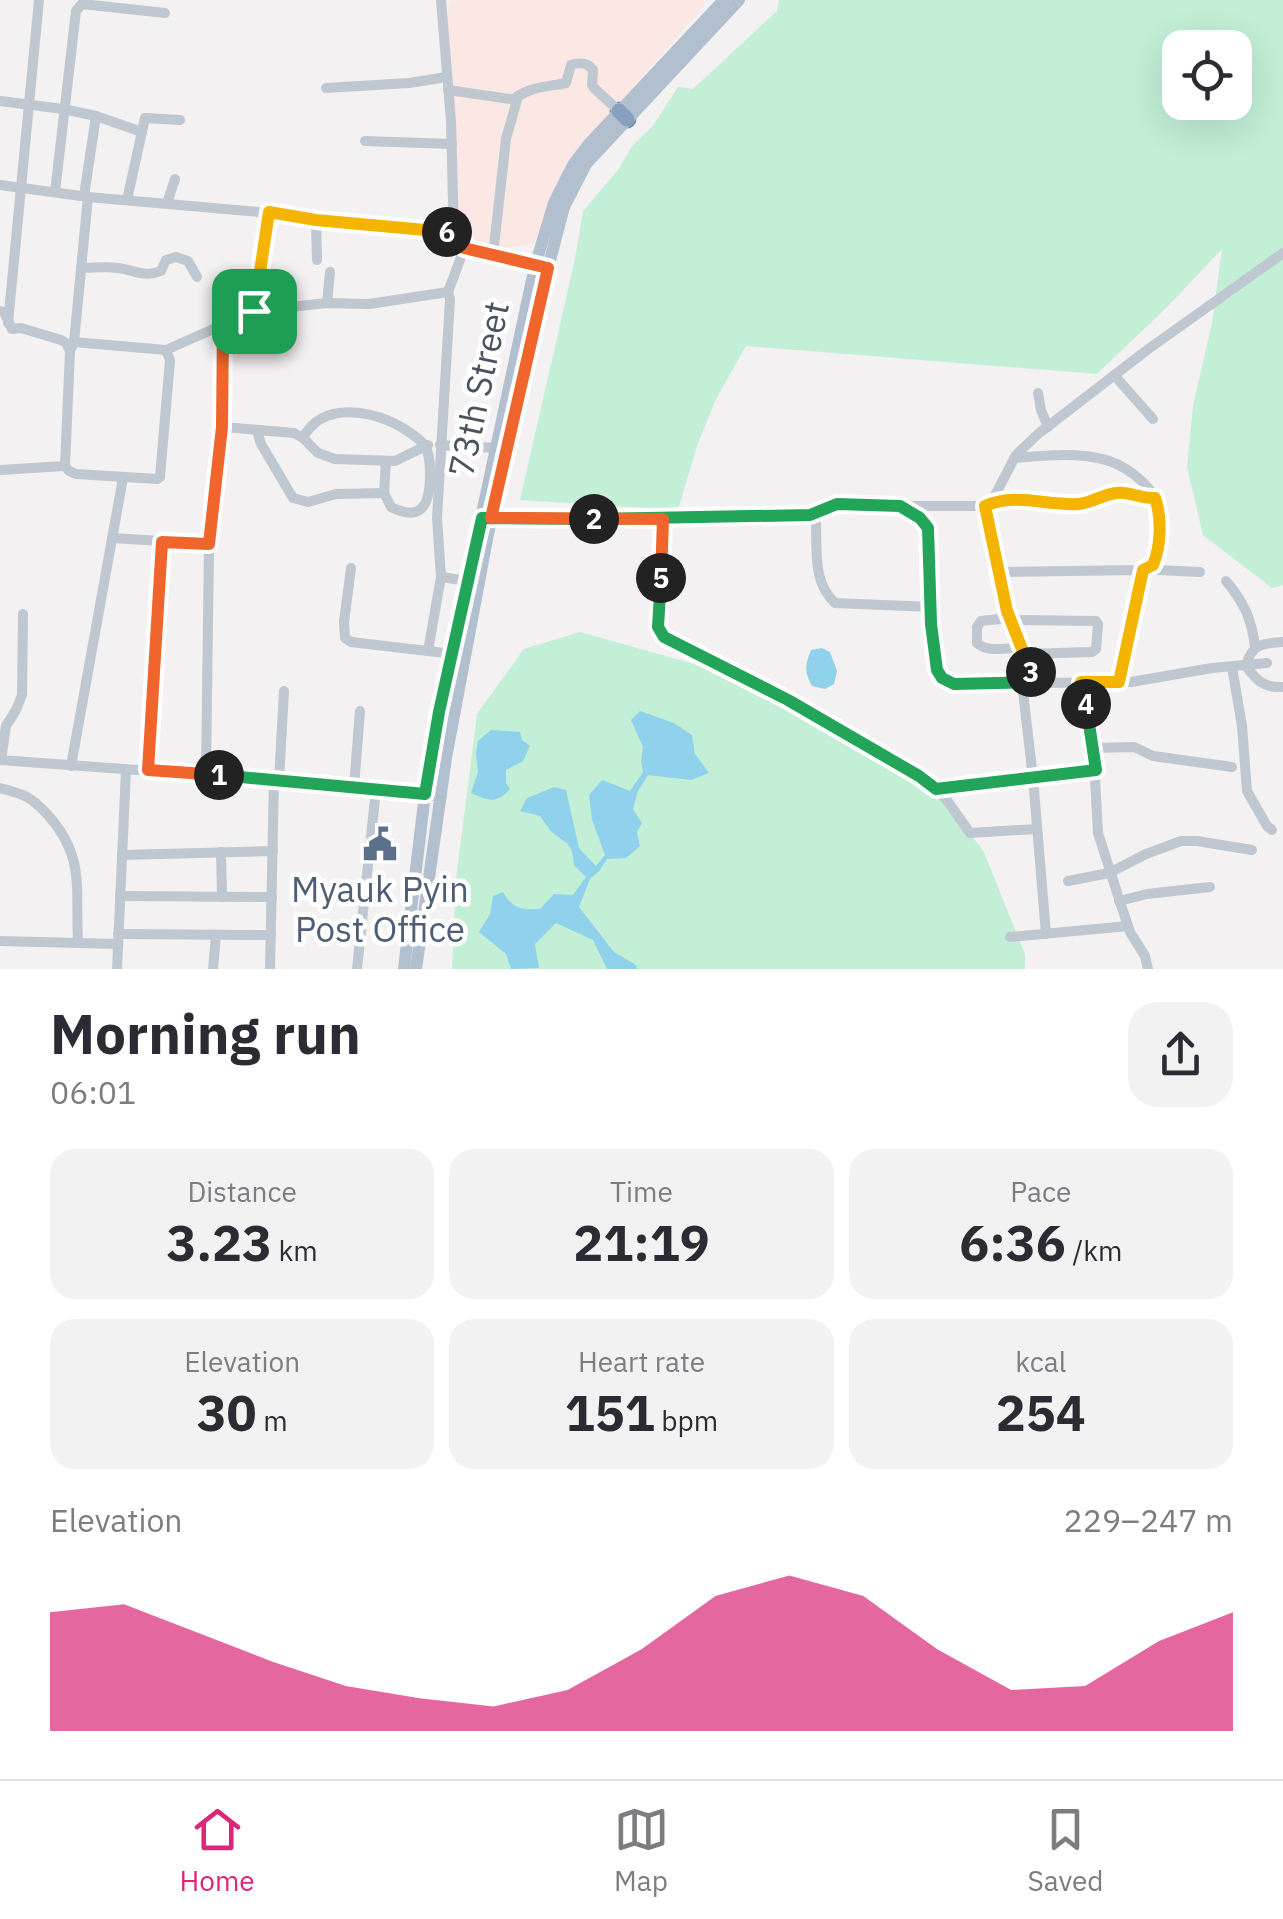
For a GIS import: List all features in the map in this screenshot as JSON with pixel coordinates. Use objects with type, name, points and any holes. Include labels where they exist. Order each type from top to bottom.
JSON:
[{"type":"main road","name":"73th Street","points":[[623,116],[724,0]]},
{"type":"main road","name":"73th Street","points":[[404,969],[434,738],[554,203],[588,145],[623,116],[738,0]]},
{"type":"main road","name":"73th Street","points":[[416,969],[496,448],[541,267]]},
{"type":"street","points":[[8,323],[39,0]]},
{"type":"street","points":[[441,0],[452,144],[452,233]]},
{"type":"street","points":[[55,192],[78,7],[82,4],[165,13]]},
{"type":"street","points":[[448,90],[516,98],[538,86],[566,83],[571,65],[580,64],[593,70],[592,85],[623,116]]},
{"type":"street","points":[[326,88],[448,77]]},
{"type":"street","points":[[492,255],[506,139],[518,103],[516,98]]},
{"type":"street","points":[[0,101],[96,116],[142,132]]},
{"type":"street","points":[[96,116],[72,347],[65,466],[68,471],[123,478],[160,477],[170,360],[166,350]]},
{"type":"street","points":[[127,200],[145,118],[180,120]]},
{"type":"street","points":[[365,142],[452,144]]},
{"type":"street","points":[[167,203],[175,179]]},
{"type":"street","points":[[0,185],[452,233],[464,240],[448,292],[437,518],[441,577],[428,651]]},
{"type":"street","points":[[254,311],[269,212]]},
{"type":"street","points":[[316,220],[316,260]]},
{"type":"street","points":[[464,248],[541,267]]},
{"type":"street","points":[[1046,934],[1028,682],[998,572],[988,505],[1014,458],[1048,426],[1283,253]]},
{"type":"street","points":[[81,268],[115,267],[137,274],[155,274],[166,260],[176,257],[188,261],[197,277]]},
{"type":"street","points":[[327,302],[330,272]]},
{"type":"street","points":[[0,311],[12,329],[21,328],[72,347],[166,350],[254,311],[327,302],[370,304],[448,292]]},
{"type":"street","points":[[206,774],[209,544],[222,427],[223,324]]},
{"type":"street","points":[[1114,376],[1153,418]]},
{"type":"street","points":[[1038,394],[1048,426]]},
{"type":"street","points":[[303,438],[307,429],[334,414],[362,412],[386,418],[426,446],[430,488],[423,508],[412,512],[390,507],[384,493],[386,461]]},
{"type":"street","points":[[222,427],[281,431],[303,438],[325,457],[395,461],[440,442],[496,448]]},
{"type":"street","points":[[257,432],[293,498],[308,502],[336,494],[384,493]]},
{"type":"street","points":[[1014,458],[1079,455],[1108,460],[1125,468],[1155,498],[1159,512],[1158,549],[1154,563],[1147,568],[1119,682]]},
{"type":"street","points":[[0,470],[65,466]]},
{"type":"street","points":[[71,766],[123,478]]},
{"type":"street","points":[[486,518],[810,515],[837,504],[988,505],[1027,498],[1080,504],[1120,493],[1155,498]]},
{"type":"street","points":[[900,506],[928,528],[935,658],[942,678],[954,684],[1119,682],[1266,663]]},
{"type":"street","points":[[663,519],[658,627],[661,634],[818,716],[919,776],[936,789],[973,834],[1036,829]]},
{"type":"street","points":[[816,524],[819,578],[835,603],[932,607]]},
{"type":"street","points":[[112,538],[209,544]]},
{"type":"street","points":[[148,770],[162,542]]},
{"type":"street","points":[[351,568],[345,638],[453,654]]},
{"type":"street","points":[[998,572],[1147,568],[1200,572]]},
{"type":"street","points":[[441,577],[468,581]]},
{"type":"street","points":[[1226,581],[1252,623],[1255,647],[1246,666]]},
{"type":"street","points":[[23,614],[22,695],[16,710],[5,717],[0,760],[276,780],[442,798]]},
{"type":"street","points":[[1010,619],[1096,621],[1096,648],[1092,652],[1022,651],[979,646],[977,627],[982,621],[1010,619]]},
{"type":"street","points":[[1255,647],[1283,642]]},
{"type":"street","points":[[1246,666],[1266,687],[1283,687]]},
{"type":"street","points":[[1232,667],[1247,791],[1272,830]]},
{"type":"street","points":[[1081,682],[1094,748],[1098,833],[1128,926],[1148,969]]},
{"type":"street","points":[[270,969],[276,780],[284,691]]},
{"type":"street","points":[[354,787],[360,711]]},
{"type":"street","points":[[1094,748],[1134,747],[1153,756],[1232,767]]},
{"type":"street","points":[[118,969],[126,770]]},
{"type":"street","points":[[936,789],[1096,770]]},
{"type":"street","points":[[0,788],[36,800],[69,842],[76,867],[78,942]]},
{"type":"street","points":[[357,969],[376,789]]},
{"type":"street","points":[[1068,881],[1109,872],[1181,840],[1252,850]]},
{"type":"street","points":[[122,855],[273,851]]},
{"type":"street","points":[[221,852],[222,897]]},
{"type":"street","points":[[1119,901],[1210,887]]},
{"type":"street","points":[[120,896],[272,897]]},
{"type":"street","points":[[1010,937],[1128,926]]},
{"type":"street","points":[[0,941],[271,935]]},
{"type":"street","points":[[212,969],[216,936]]},
{"type":"shaded area","points":[[451,0],[704,0],[704,6],[576,153],[533,244],[496,249],[447,242],[446,20]]},
{"type":"green space","points":[[779,0],[1283,0],[1283,585],[1272,588],[1203,535],[1187,467],[1193,406],[1212,323],[1222,249],[1097,374],[746,346],[716,399],[678,510],[520,500],[583,211],[618,170],[633,145],[652,127],[678,87],[693,89],[777,11]]},
{"type":"green space","points":[[580,632],[694,664],[816,719],[928,782],[983,850],[1025,954],[1025,969],[452,969],[456,879],[477,714],[524,649]]},
{"type":"water","points":[[822,648],[830,652],[837,671],[834,684],[825,689],[812,686],[806,668],[811,650]]},
{"type":"water","points":[[640,711],[674,723],[692,735],[695,754],[709,773],[691,780],[648,775],[633,809],[642,823],[637,832],[640,846],[626,858],[607,859],[590,879],[579,907],[614,952],[637,969],[607,969],[593,940],[556,923],[535,944],[539,968],[511,969],[506,954],[479,932],[490,914],[493,896],[503,892],[518,907],[540,909],[554,894],[573,895],[586,877],[574,865],[568,844],[540,816],[520,811],[527,798],[554,787],[566,790],[579,848],[596,866],[605,855],[592,820],[589,795],[602,780],[630,791],[643,772],[643,747],[631,720]]},
{"type":"water","points":[[491,730],[520,732],[522,740],[530,746],[523,761],[506,770],[510,789],[492,800],[471,793],[478,772],[478,741]]},
{"type":"place","name":"Myauk Pyin Post Office","points":[[380,844]]},
{"type":"route","points":[[254,311],[223,324],[222,427],[209,544],[162,542],[148,770],[425,794],[482,518],[663,519],[810,515],[837,504],[900,506],[928,528],[931,624],[937,670],[942,678],[954,684],[1035,682],[1007,611],[985,506],[1027,498],[1084,504],[1125,493],[1155,498],[1159,512],[1158,549],[1153,565],[1143,570],[1119,682],[1081,682],[1096,770],[936,789],[849,734],[664,637],[658,627],[663,519],[491,518],[548,268],[464,248],[464,240],[452,233],[269,212],[254,311]]}]
